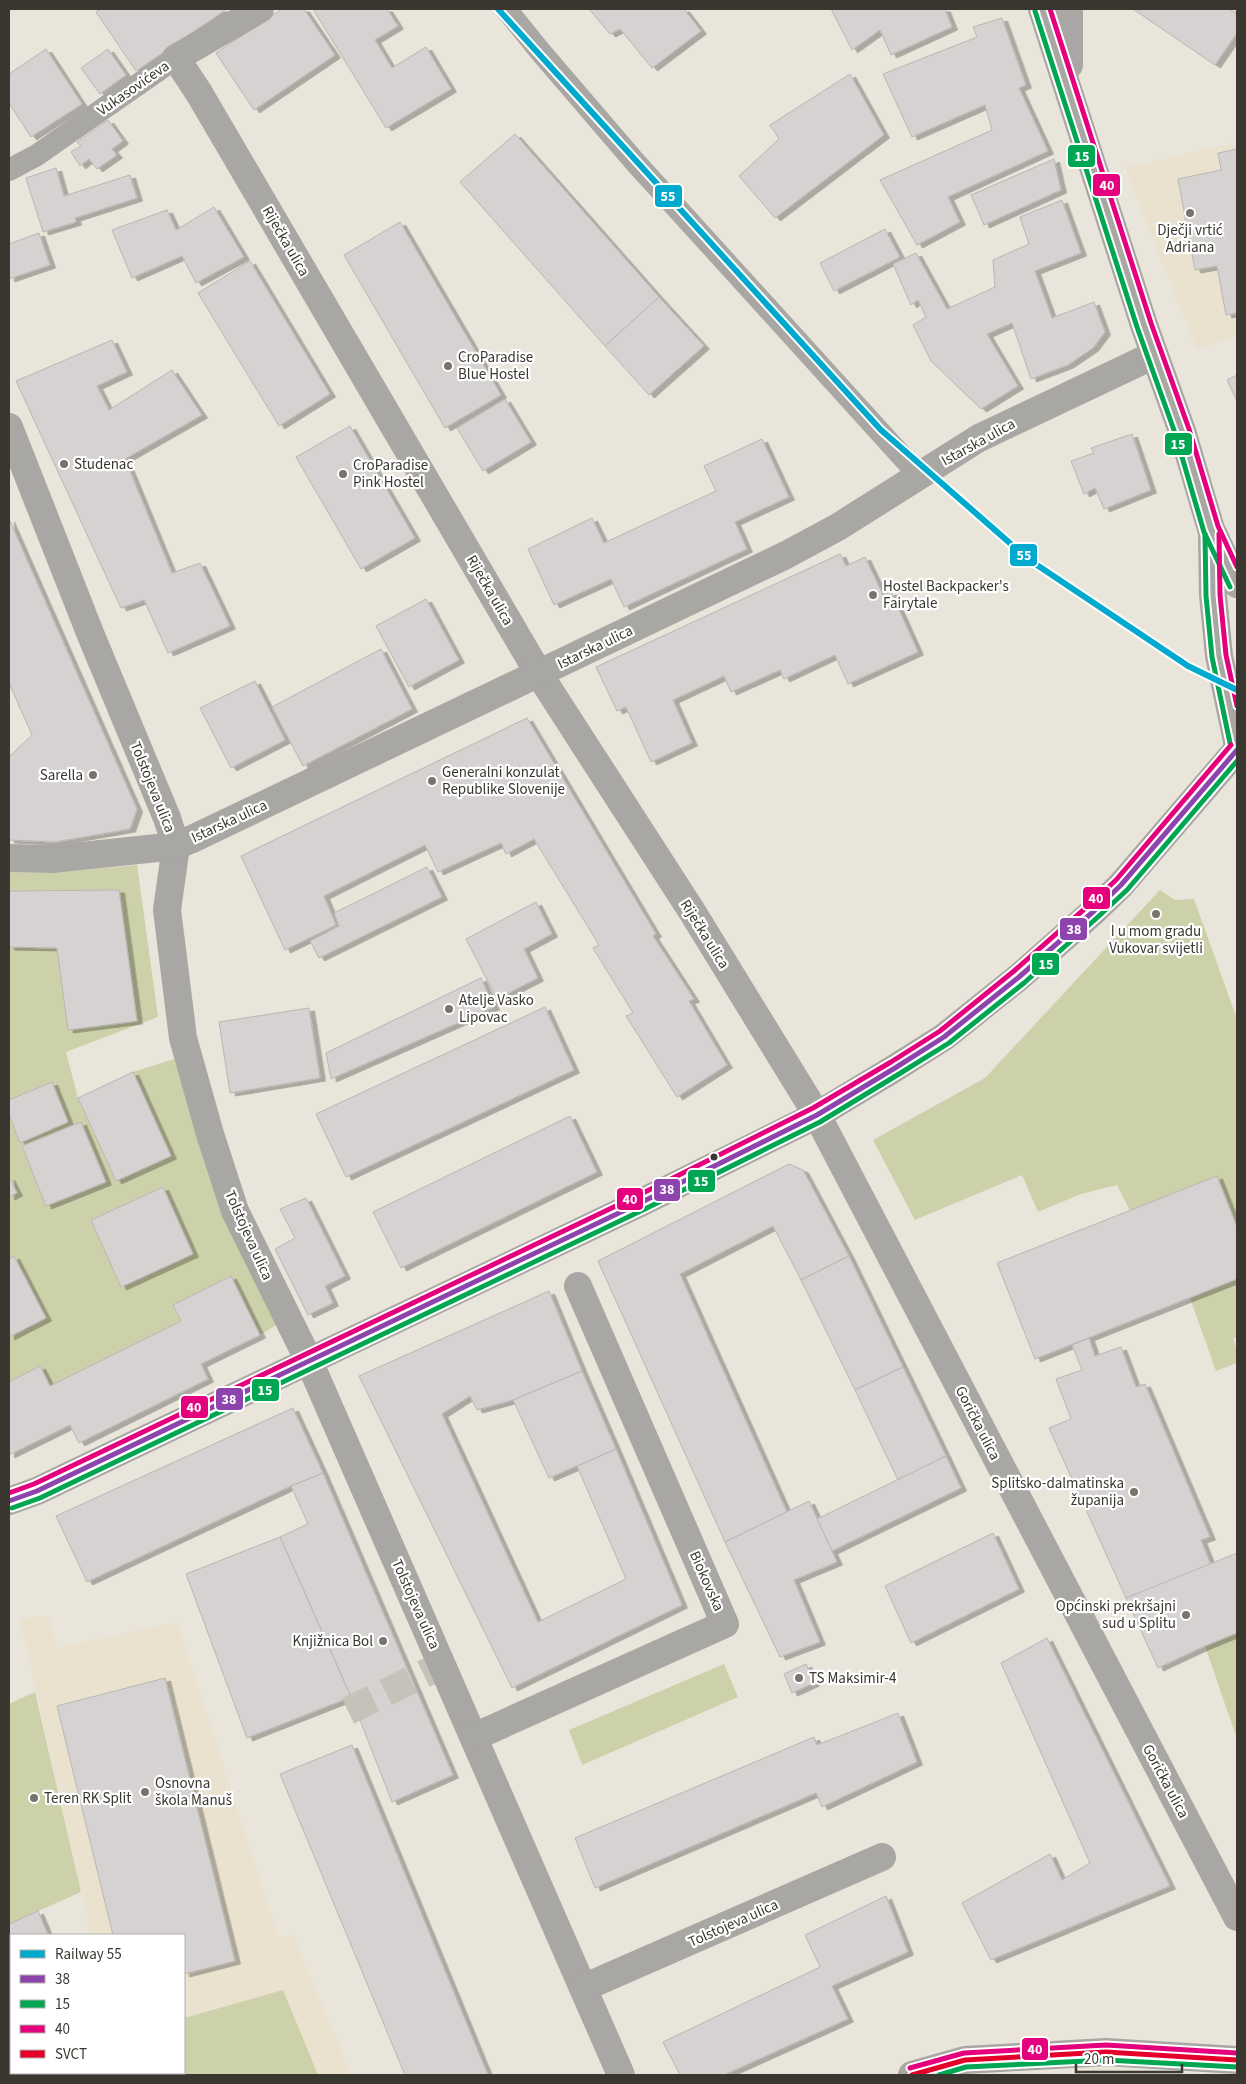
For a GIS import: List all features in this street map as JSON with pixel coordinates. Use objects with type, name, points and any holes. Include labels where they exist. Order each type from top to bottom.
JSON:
[{"type":"street","name":"Vukasovićeva","points":[[9,170],[37,155],[176,58],[260,9]]},
{"type":"street","points":[[506,9],[635,162],[919,475]]},
{"type":"street","points":[[1042,9],[1154,355],[1182,431],[1212,529],[1234,571]]},
{"type":"street","points":[[1069,9],[1069,89]]},
{"type":"street","name":"Riječka ulica","points":[[176,58],[539,674],[693,912],[817,1115]]},
{"type":"street","name":"Istarska ulica","points":[[9,858],[53,859],[176,846],[190,840],[786,555],[838,527],[979,438],[1154,355]]},
{"type":"street","name":"Tolstojeva ulica","points":[[9,427],[90,633],[167,818],[176,846],[167,910],[183,1038],[210,1134],[235,1211],[310,1361],[621,2075]]},
{"type":"street","points":[[1212,529],[1214,595],[1219,656],[1237,741]]},
{"type":"street","points":[[9,1501],[37,1491],[310,1361],[557,1243],[817,1115],[944,1037],[1058,944],[1121,885],[1237,750]]},
{"type":"street","name":"Gorička ulica","points":[[817,1115],[1237,1916]]},
{"type":"street","name":"Biokovska","points":[[474,1737],[725,1624],[578,1286]]},
{"type":"street","name":"Tolstojeva ulica","points":[[583,1988],[882,1857]]},
{"type":"street","points":[[912,2075],[965,2060],[1106,2052],[1237,2060]]},
{"type":"shaded area","name":"Dječji vrtić Adriana","points":[[1237,142],[1237,337],[1197,349],[1125,168]]},
{"type":"shaded area","name":"Osnovna škola Manuš","points":[[49,1616],[56,1648],[177,1622],[279,1939],[293,1935],[351,2075],[100,2074],[185,2074],[185,1934],[91,1934],[20,1619]]},
{"type":"green space","points":[[137,865],[158,1017],[66,1052],[78,1098],[116,1181],[171,1156],[133,1072],[174,1059],[227,1216],[278,1324],[260,1335],[173,1305],[181,1321],[50,1386],[40,1366],[9,1382],[9,1337],[46,1318],[14,1257],[9,1259],[9,1197],[17,1193],[9,1177],[9,1115],[20,1143],[68,1122],[52,1082],[9,1100],[9,947],[57,948],[68,1030],[137,1021],[119,890],[9,891],[9,872],[52,873]],"holes":[[[81,1122],[105,1182],[46,1206],[22,1147]],[[163,1187],[193,1254],[122,1287],[91,1220]]]},
{"type":"green space","points":[[1160,890],[1175,900],[1194,899],[1237,1019],[1237,1227],[1217,1176],[1130,1211],[1117,1185],[1081,1194],[1038,1212],[1022,1175],[915,1220],[873,1140],[985,1078]]},
{"type":"green space","points":[[1237,1279],[1237,1337],[1233,1338],[1237,1352],[1237,1363],[1216,1371],[1190,1298]]},
{"type":"green space","points":[[1237,1633],[1237,1739],[1205,1646]]},
{"type":"green space","points":[[724,1664],[738,1697],[582,1765],[569,1730]]},
{"type":"green space","name":"Teren RK Split","points":[[35,1692],[81,1892],[38,1911],[48,1934],[10,1934],[9,2058],[9,1704]]},
{"type":"green space","points":[[283,1990],[318,2075],[100,2074],[185,2074],[185,2018]]},
{"type":"building","points":[[100,9],[227,9],[136,71],[96,12]]},
{"type":"building","points":[[282,9],[304,9],[335,55],[254,110],[216,53]]},
{"type":"building","points":[[313,9],[387,9],[398,26],[375,40],[392,68],[426,47],[451,89],[386,128]]},
{"type":"building","points":[[589,9],[684,9],[701,31],[652,68],[620,29],[610,34]]},
{"type":"building","points":[[831,9],[945,9],[952,27],[891,55],[880,30],[852,50]]},
{"type":"building","points":[[1133,9],[1229,9],[1237,14],[1237,33],[1215,65]]},
{"type":"building","points":[[1002,18],[1026,85],[1019,88],[1048,151],[948,197],[960,222],[917,245],[880,180],[992,130],[985,105],[912,137],[883,74],[977,37],[973,27]]},
{"type":"building","points":[[46,49],[82,104],[31,137],[9,103],[9,74]]},
{"type":"building","points":[[108,49],[126,75],[100,94],[81,68]]},
{"type":"building","points":[[850,74],[884,135],[775,218],[739,176],[779,139],[770,125]]},
{"type":"building","points":[[108,120],[123,141],[112,149],[117,155],[97,169],[89,159],[80,166],[71,152],[81,146],[77,142]]},
{"type":"building","points":[[515,134],[659,297],[605,346],[460,182]]},
{"type":"building","points":[[1237,149],[1237,313],[1226,315],[1217,266],[1195,270],[1178,179],[1221,170],[1218,153]]},
{"type":"building","points":[[1054,159],[1061,190],[984,225],[971,195]]},
{"type":"building","points":[[56,168],[64,196],[130,175],[137,198],[75,218],[76,222],[43,232],[26,178]]},
{"type":"building","points":[[1062,200],[1081,253],[1035,271],[1052,318],[1094,302],[1105,332],[1093,348],[1068,365],[1031,379],[1012,323],[987,334],[1018,386],[981,409],[931,361],[913,325],[926,317],[918,300],[911,305],[893,264],[916,253],[947,309],[995,287],[993,260],[1029,244],[1020,217]]},
{"type":"building","points":[[214,207],[244,257],[196,283],[182,256],[132,278],[112,230],[167,210],[176,230]]},
{"type":"building","points":[[400,222],[501,395],[445,428],[344,255]]},
{"type":"building","points":[[885,229],[900,257],[834,291],[820,263]]},
{"type":"building","points":[[39,233],[50,265],[9,279],[9,244]]},
{"type":"building","points":[[250,261],[330,394],[279,426],[198,293]]},
{"type":"building","points":[[659,297],[704,346],[649,395],[605,346]]},
{"type":"building","points":[[112,340],[127,372],[97,386],[109,410],[172,370],[202,415],[125,459],[172,573],[200,563],[230,626],[168,653],[144,600],[121,608],[16,381]]},
{"type":"building","points":[[1237,375],[1237,401],[1227,380]]},
{"type":"building","points":[[505,399],[531,442],[483,471],[457,428]]},
{"type":"building","points":[[350,426],[415,538],[361,569],[296,457]]},
{"type":"building","points":[[1132,434],[1151,490],[1104,509],[1095,488],[1084,494],[1071,461],[1094,453],[1091,448]]},
{"type":"building","points":[[762,439],[789,497],[735,522],[747,549],[624,607],[611,579],[554,605],[528,549],[592,518],[604,543],[716,491],[704,466]]},
{"type":"building","points":[[9,519],[137,809],[130,829],[55,842],[9,840],[9,757],[32,735],[9,683]]},
{"type":"building","points":[[840,554],[846,566],[865,557],[883,595],[891,592],[918,652],[848,684],[835,655],[784,679],[780,670],[731,692],[724,676],[673,700],[692,743],[651,762],[626,707],[617,711],[596,667]]},
{"type":"building","points":[[426,599],[459,660],[409,687],[376,626]]},
{"type":"building","points":[[381,649],[412,709],[303,766],[272,707]]},
{"type":"building","points":[[255,681],[285,740],[231,768],[200,708]]},
{"type":"building","points":[[527,718],[656,934],[653,936],[694,999],[689,1001],[727,1065],[677,1097],[626,1016],[633,1013],[593,948],[599,945],[534,839],[506,854],[501,843],[438,872],[425,845],[324,896],[336,925],[285,950],[241,856]]},
{"type":"building","points":[[427,867],[442,897],[319,958],[310,941],[339,926],[334,913]]},
{"type":"building","points":[[119,890],[137,1021],[68,1030],[57,948],[9,947],[9,891]]},
{"type":"building","points":[[536,902],[552,934],[524,949],[538,978],[497,999],[466,939]]},
{"type":"building","points":[[481,978],[494,1007],[331,1079],[326,1053]]},
{"type":"building","points":[[545,1007],[574,1070],[346,1177],[316,1114]]},
{"type":"building","points":[[309,1008],[320,1078],[230,1093],[219,1022]]},
{"type":"building","points":[[133,1072],[171,1156],[116,1181],[78,1098]]},
{"type":"building","points":[[52,1082],[68,1122],[20,1143],[9,1115],[9,1100]]},
{"type":"building","points":[[570,1116],[597,1172],[401,1268],[373,1212]]},
{"type":"building","points":[[81,1122],[106,1182],[46,1206],[22,1146]]},
{"type":"building","points":[[789,1164],[803,1170],[849,1256],[801,1280],[773,1226],[680,1274],[787,1512],[725,1542],[598,1261]]},
{"type":"building","points":[[1217,1176],[1237,1227],[1237,1279],[1035,1359],[997,1263]]},
{"type":"building","points":[[9,1177],[17,1193],[9,1197]]},
{"type":"building","points":[[163,1187],[193,1254],[121,1287],[91,1220]]},
{"type":"building","points":[[306,1198],[345,1276],[325,1286],[333,1303],[308,1315],[275,1249],[295,1238],[280,1209]]},
{"type":"building","points":[[14,1256],[46,1318],[9,1337],[9,1259]]},
{"type":"building","points":[[849,1256],[903,1367],[855,1390],[801,1280]]},
{"type":"building","points":[[231,1276],[260,1335],[201,1364],[208,1379],[79,1443],[70,1425],[9,1455],[9,1382],[40,1366],[50,1386],[181,1321],[173,1305]]},
{"type":"building","points":[[549,1291],[582,1371],[513,1400],[477,1410],[470,1396],[442,1414],[538,1622],[626,1579],[577,1466],[616,1449],[682,1605],[512,1688],[359,1376]]},
{"type":"building","name":"Splitsko-dalmatinska županija","points":[[1089,1338],[1095,1356],[1121,1347],[1136,1387],[1145,1384],[1210,1537],[1201,1540],[1211,1565],[1126,1598],[1049,1428],[1071,1419],[1056,1379],[1082,1370],[1072,1345]]},
{"type":"building","points":[[903,1367],[946,1456],[898,1480],[855,1390]]},
{"type":"building","points":[[582,1371],[616,1449],[549,1478],[513,1400]]},
{"type":"building","points":[[293,1408],[323,1473],[291,1486],[87,1582],[56,1516]]},
{"type":"building","points":[[946,1456],[961,1488],[832,1551],[817,1519]]},
{"type":"building","points":[[323,1473],[453,1775],[392,1802],[351,1697],[280,1537],[308,1524],[291,1486]]},
{"type":"building","points":[[809,1501],[837,1562],[794,1580],[820,1642],[780,1657],[725,1542]]},
{"type":"building","points":[[993,1533],[1019,1589],[911,1643],[885,1586]]},
{"type":"building","points":[[280,1537],[351,1697],[247,1738],[186,1574]]},
{"type":"building","name":"Općinski prekršajni sud u Splitu","points":[[1237,1553],[1237,1633],[1158,1668],[1126,1598]]},
{"type":"building","points":[[1047,1638],[1170,1886],[991,1960],[962,1903],[1050,1854],[1062,1880],[1090,1863],[1001,1663]]},
{"type":"building","name":"TS Maksimir-4","points":[[806,1664],[814,1683],[792,1693],[784,1674]]},
{"type":"building","points":[[165,1678],[235,1961],[185,1974],[185,1934],[113,1934],[57,1706]]},
{"type":"building","points":[[898,1713],[917,1762],[822,1807],[816,1793],[595,1888],[575,1838],[814,1737],[817,1745]]},
{"type":"building","points":[[352,1745],[488,2075],[405,2075],[280,1774]]},
{"type":"building","points":[[886,1896],[908,1952],[832,1986],[848,2019],[724,2075],[680,2075],[663,2042],[820,1967],[805,1935]]},
{"type":"building","points":[[38,1911],[48,1934],[10,1934],[9,2058],[9,1924]]},
{"type":"tunnel","points":[[348,1711],[442,1665]]},
{"type":"rail line","name":"55","points":[[498,9],[881,430],[1028,559],[1188,666],[1237,690]]},
{"type":"transit line","name":"40","points":[[1050,9],[1151,323],[1189,429],[1218,526],[1237,567]]},
{"type":"transit line","name":"15","points":[[1035,11],[1137,327],[1175,433],[1204,532],[1230,587]]},
{"type":"transit line","name":"15","points":[[1205,534],[1206,596],[1212,657],[1230,743]]},
{"type":"transit line","name":"40","points":[[1219,534],[1220,595],[1226,655],[1237,706]]},
{"type":"transit line","name":"40","points":[[9,1493],[34,1484],[641,1194],[813,1108],[891,1062],[940,1031],[1014,971],[1116,880],[1231,745]]},
{"type":"transit line","name":"38","points":[[9,1501],[37,1491],[644,1201],[817,1115],[895,1068],[944,1037],[1019,977],[1094,911],[1121,885],[1237,750]]},
{"type":"transit line","name":"15","points":[[12,1508],[40,1498],[647,1208],[820,1122],[899,1074],[949,1043],[1024,983],[1099,916],[1127,890],[1237,761]]},
{"type":"transit line","name":"40","points":[[910,2068],[964,2053],[1106,2045],[1237,2053]]},
{"type":"transit line","name":"SVCT","points":[[912,2075],[965,2060],[1106,2052],[1237,2060]]},
{"type":"transit line","name":"15","points":[[939,2075],[966,2067],[1106,2060],[1237,2067]]},
{"type":"place","name":"Dječji vrtić Adriana","points":[[1190,213]]},
{"type":"place","name":"CroParadise Blue Hostel","points":[[448,366]]},
{"type":"place","name":"Studenac","points":[[64,464]]},
{"type":"place","name":"CroParadise Pink Hostel","points":[[343,474]]},
{"type":"place","name":"Hostel Backpacker's Fairytale","points":[[873,595]]},
{"type":"place","name":"Sarella","points":[[93,775]]},
{"type":"place","name":"Generalni konzulat Republike Slovenije","points":[[432,781]]},
{"type":"place","name":"I u mom gradu Vukovar svijetli","points":[[1156,914]]},
{"type":"place","name":"Atelje Vasko Lipovac","points":[[449,1009]]},
{"type":"place","name":"Splitsko-dalmatinska županija","points":[[1134,1492]]},
{"type":"place","name":"Općinski prekršajni sud u Splitu","points":[[1186,1615]]},
{"type":"place","name":"Knjižnica Bol","points":[[383,1641]]},
{"type":"place","name":"TS Maksimir-4","points":[[799,1678]]},
{"type":"place","name":"Osnovna škola Manuš","points":[[145,1792]]},
{"type":"place","name":"Teren RK Split","points":[[34,1798]]}]
